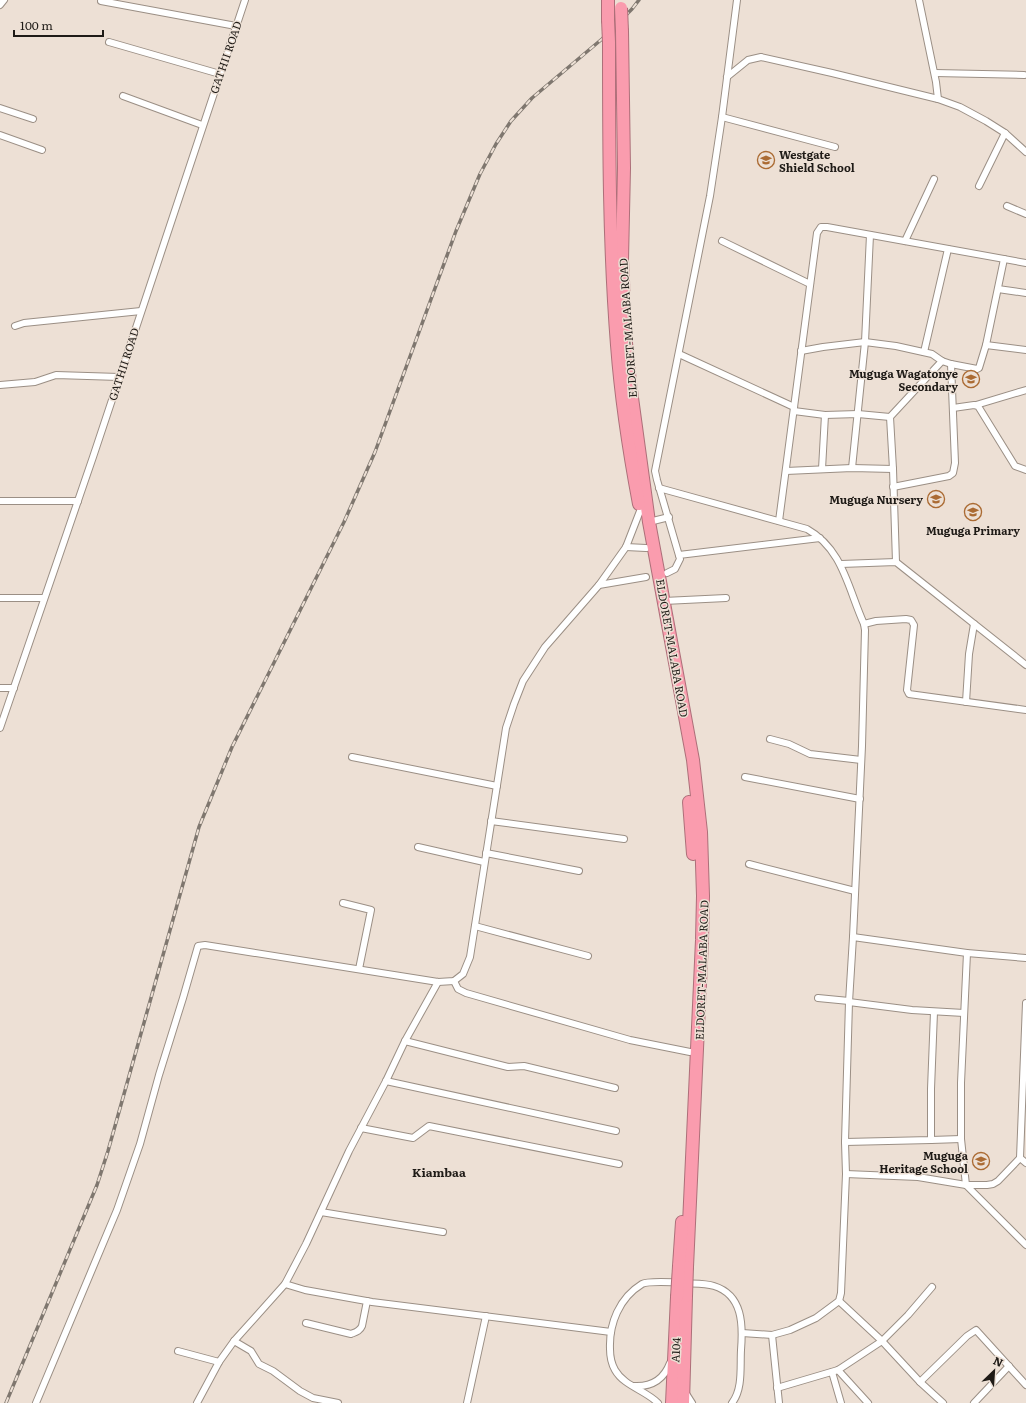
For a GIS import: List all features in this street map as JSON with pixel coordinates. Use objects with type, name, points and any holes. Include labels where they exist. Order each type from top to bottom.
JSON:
[{"type":"highway","name":"ELDORET-MALABA ROAD","points":[[606,0],[609,42],[612,260],[617,345],[628,442],[686,769],[693,841],[696,914],[683,1267]]},
{"type":"highway","name":"ELDORET-MALABA ROAD","points":[[621,4],[624,168],[622,260],[626,343],[636,434],[649,522],[693,760],[700,832],[703,896],[696,1097],[683,1267]]},
{"type":"highway","points":[[683,1267],[683,1403]]},
{"type":"highway","name":"A104","points":[[672,1403],[674,1353],[682,1297]]},
{"type":"street","points":[[0,5],[4,0]]},
{"type":"street","name":"GATHII ROAD","points":[[0,728],[78,501],[202,125],[245,0]]},
{"type":"street","points":[[667,573],[675,569],[679,564],[680,559],[655,471],[710,196],[737,0]]},
{"type":"street","points":[[919,0],[935,73],[938,100]]},
{"type":"street","points":[[101,1],[236,26]]},
{"type":"street","points":[[109,42],[220,74]]},
{"type":"street","points":[[727,77],[748,60],[761,57],[832,73],[960,107],[1005,133],[1026,152]]},
{"type":"street","points":[[935,73],[1024,75]]},
{"type":"street","points":[[123,96],[202,125]]},
{"type":"street","points":[[0,108],[33,119]]},
{"type":"street","points":[[722,117],[835,147]]},
{"type":"street","points":[[979,186],[1005,133]]},
{"type":"street","points":[[0,135],[42,150]]},
{"type":"street","points":[[905,241],[934,179]]},
{"type":"street","points":[[1008,206],[1026,214]]},
{"type":"street","points":[[779,521],[817,234],[821,227],[1026,263]]},
{"type":"street","points":[[852,468],[865,342],[870,235]]},
{"type":"street","points":[[722,241],[810,284]]},
{"type":"street","points":[[924,352],[948,249]]},
{"type":"street","points":[[802,351],[865,342],[896,346],[924,352],[932,354],[942,361],[951,364],[977,369],[979,368],[986,345],[1004,259]]},
{"type":"street","points":[[998,289],[1026,293]]},
{"type":"street","points":[[15,326],[141,311]]},
{"type":"street","points":[[986,345],[1026,350]]},
{"type":"street","points":[[679,354],[794,409],[825,415],[858,414],[890,417]]},
{"type":"street","points":[[896,562],[890,417],[942,361]]},
{"type":"street","points":[[893,487],[949,476],[953,473],[955,463],[951,364]]},
{"type":"street","points":[[0,385],[35,382],[56,375],[119,377]]},
{"type":"street","points":[[953,408],[976,405],[1026,390]]},
{"type":"street","points":[[976,405],[980,408],[1015,466],[1026,470]]},
{"type":"street","points":[[822,470],[825,415]]},
{"type":"street","points":[[786,471],[852,468],[893,469]]},
{"type":"street","points":[[659,488],[779,521],[817,534],[829,547],[841,564],[865,630],[862,760],[849,1002],[845,1142],[846,1174],[841,1293],[839,1301],[816,1318],[790,1330],[772,1336],[742,1333]]},
{"type":"street","points":[[0,501],[78,501]]},
{"type":"street","points":[[36,1403],[117,1210],[140,1144],[158,1075],[198,946],[205,945],[438,982],[454,982],[463,974],[467,967],[475,926],[506,728],[523,681],[545,647],[599,585],[626,547],[640,512]]},
{"type":"street","points":[[649,522],[668,517]]},
{"type":"street","points":[[679,555],[820,538]]},
{"type":"street","points":[[626,547],[646,548]]},
{"type":"street","points":[[841,564],[896,562],[1026,665]]},
{"type":"street","points":[[599,585],[646,577]]},
{"type":"street","points":[[0,598],[44,598]]},
{"type":"street","points":[[664,601],[726,598]]},
{"type":"street","points":[[864,624],[906,619],[911,620],[914,625],[914,631],[907,692],[909,694],[1026,710]]},
{"type":"street","points":[[966,702],[969,654],[974,624]]},
{"type":"street","points":[[0,688],[14,688]]},
{"type":"street","points":[[770,739],[789,744],[810,754],[862,760]]},
{"type":"street","points":[[352,757],[497,786]]},
{"type":"street","points":[[745,777],[860,799]]},
{"type":"street","points":[[491,821],[624,839]]},
{"type":"street","points":[[418,847],[484,862]]},
{"type":"street","points":[[486,853],[580,870]]},
{"type":"street","points":[[750,864],[855,891]]},
{"type":"street","points":[[343,903],[371,910],[359,969]]},
{"type":"street","points":[[475,926],[588,956]]},
{"type":"street","points":[[853,937],[967,953],[1026,958]]},
{"type":"street","points":[[967,953],[961,1083],[961,1139],[966,1184],[1026,1245]]},
{"type":"street","points":[[197,1403],[219,1362],[234,1340],[285,1284],[306,1244],[349,1151],[386,1081],[405,1040],[438,982]]},
{"type":"street","points":[[454,982],[458,990],[466,993],[630,1040],[690,1052]]},
{"type":"street","points":[[818,998],[934,1012],[964,1013]]},
{"type":"street","points":[[846,1174],[918,1177],[966,1184],[993,1184],[998,1181],[1020,1158],[1023,1128],[1026,1003]]},
{"type":"street","points":[[931,1140],[934,1012]]},
{"type":"street","points":[[405,1040],[508,1067],[524,1066],[615,1088]]},
{"type":"street","points":[[386,1081],[616,1131]]},
{"type":"street","points":[[361,1128],[413,1138],[429,1126],[434,1126],[618,1164]]},
{"type":"street","points":[[845,1142],[961,1139]]},
{"type":"street","points":[[1020,1158],[1026,1163]]},
{"type":"street","points":[[321,1212],[443,1232]]},
{"type":"street","points":[[658,1403],[653,1398],[632,1386],[622,1378],[612,1364],[610,1345],[611,1332],[615,1316],[622,1302],[628,1295],[643,1283],[673,1282],[714,1286],[728,1294],[738,1306],[741,1317],[742,1333],[739,1390],[732,1403]]},
{"type":"street","points":[[285,1284],[305,1290],[367,1301],[611,1332]]},
{"type":"street","points":[[777,1388],[835,1371],[882,1341],[908,1315],[932,1287]]},
{"type":"street","points":[[306,1323],[351,1334],[355,1333],[360,1329],[364,1320],[367,1301]]},
{"type":"street","points":[[839,1301],[882,1341],[920,1382],[944,1403]]},
{"type":"street","points":[[467,1403],[486,1316]]},
{"type":"street","points":[[920,1382],[967,1336],[976,1330],[1026,1385]]},
{"type":"street","points":[[772,1336],[779,1403]]},
{"type":"street","points":[[234,1340],[250,1351],[259,1364],[273,1371],[306,1394],[313,1398],[338,1403]]},
{"type":"street","points":[[178,1351],[219,1362]]},
{"type":"street","points":[[632,1386],[645,1386],[661,1378],[669,1366],[674,1353]]},
{"type":"street","points":[[974,1403],[1009,1366]]},
{"type":"street","points":[[835,1371],[841,1403]]},
{"type":"street","points":[[835,1371],[868,1403]]},
{"type":"street","points":[[683,1389],[692,1403]]},
{"type":"railway","points":[[6,1403],[97,1185],[108,1151],[199,827],[232,747],[344,522],[375,452],[456,231],[480,174],[496,144],[511,121],[532,98],[602,39],[639,0]]},
{"type":"place","name":"Westgate Shield School","points":[[766,160]]},
{"type":"place","name":"Muguga Wagatonye Secondary","points":[[971,379]]},
{"type":"place","name":"Muguga Nursery","points":[[936,499]]},
{"type":"place","name":"Muguga Primary","points":[[973,512]]},
{"type":"place","name":"Muguga Heritage School","points":[[981,1161]]},
{"type":"district","name":"Kiambaa","points":[[439,1172]]}]
